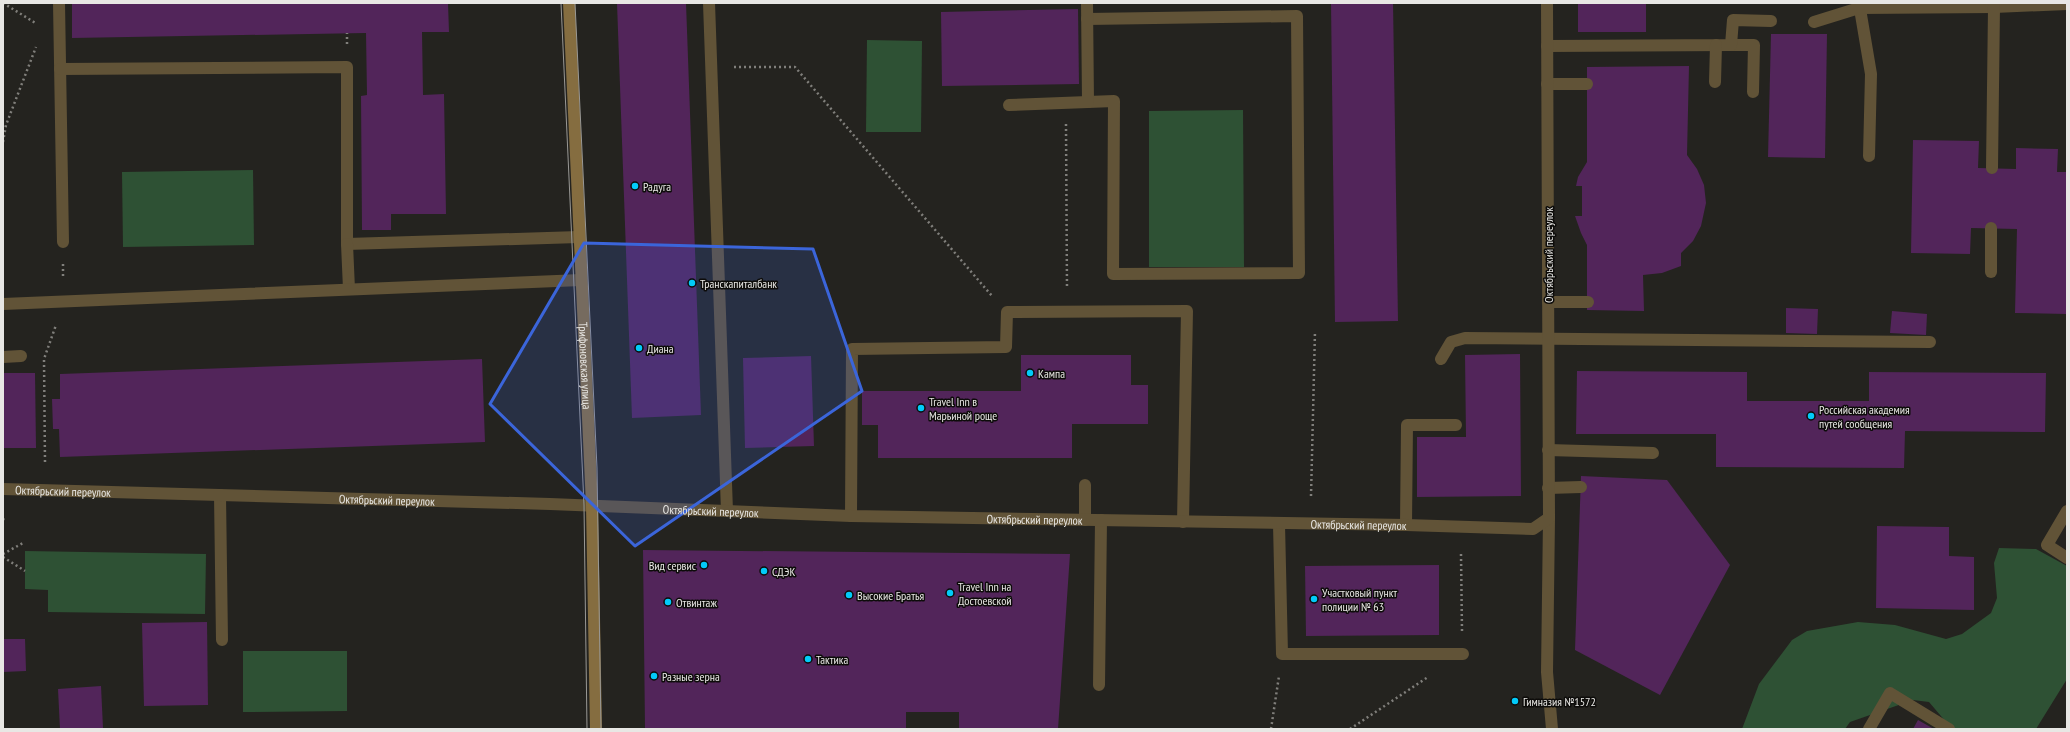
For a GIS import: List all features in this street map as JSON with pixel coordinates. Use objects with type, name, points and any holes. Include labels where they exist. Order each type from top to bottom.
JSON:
[{"type":"street","points":[[59,3],[63,242]]},
{"type":"street","name":"Трифоновская улица","points":[[569,3],[592,505],[596,729]]},
{"type":"street","points":[[709,3],[727,511]]},
{"type":"street","points":[[1087,3],[1088,102]]},
{"type":"street","name":"Октябрьский переулок","points":[[3,489],[592,505],[851,516],[1406,525],[1532,529],[1549,518],[1547,3]]},
{"type":"street","points":[[1814,22],[1859,5],[1994,8],[2067,4]]},
{"type":"street","points":[[1859,5],[1871,74],[1869,156]]},
{"type":"street","points":[[1992,168],[1994,8]]},
{"type":"street","points":[[1009,105],[1114,101],[1113,274],[1299,273],[1297,16],[1087,19]]},
{"type":"street","points":[[1731,45],[1733,20],[1771,22]]},
{"type":"street","points":[[1715,82],[1716,45]]},
{"type":"street","points":[[1547,46],[1754,45],[1753,92]]},
{"type":"street","points":[[60,69],[347,67],[347,244],[349,289]]},
{"type":"street","points":[[1547,84],[1587,84]]},
{"type":"street","points":[[1991,228],[1991,272]]},
{"type":"street","points":[[347,244],[579,236]]},
{"type":"street","points":[[3,304],[581,280]]},
{"type":"street","points":[[1548,302],[1588,302]]},
{"type":"street","points":[[851,516],[852,349],[1006,347],[1007,312],[1187,311],[1184,522]]},
{"type":"street","points":[[1441,359],[1451,342],[1466,338],[1548,340],[1930,342]]},
{"type":"street","points":[[3,357],[21,356]]},
{"type":"street","points":[[1406,525],[1407,425],[1456,425]]},
{"type":"street","points":[[1548,450],[1653,453]]},
{"type":"street","points":[[1085,485],[1085,520]]},
{"type":"street","points":[[1548,488],[1581,488]]},
{"type":"street","points":[[220,495],[222,640]]},
{"type":"street","points":[[2067,511],[2047,545],[2067,558]]},
{"type":"street","points":[[1549,518],[1547,672],[1552,729]]},
{"type":"street","points":[[1099,685],[1101,520]]},
{"type":"street","points":[[1279,524],[1282,654],[1463,654]]},
{"type":"street","points":[[1869,729],[1890,693],[1949,729]]},
{"type":"path","points":[[3,3],[60,37]]},
{"type":"path","points":[[3,142],[6,125],[43,28]]},
{"type":"path","points":[[711,67],[795,67],[992,296],[999,296]]},
{"type":"path","points":[[1066,104],[1068,294]]},
{"type":"path","points":[[45,462],[44,359],[64,301],[63,242]]},
{"type":"path","points":[[1311,496],[1315,331]]},
{"type":"path","points":[[3,554],[23,543]]},
{"type":"path","points":[[1461,554],[1463,654]]},
{"type":"path","points":[[3,557],[25,571]]},
{"type":"path","points":[[1271,729],[1282,654]]},
{"type":"path","points":[[1350,729],[1430,676]]},
{"type":"highlighted area","points":[[584,243],[813,249],[862,391],[635,546],[490,404]]},
{"type":"green space","points":[[867,40],[922,41],[921,132],[866,132]]},
{"type":"green space","points":[[1243,110],[1244,267],[1149,267],[1149,111]]},
{"type":"green space","points":[[253,170],[254,245],[123,247],[122,172]]},
{"type":"green space","points":[[1999,548],[2036,549],[2067,566],[2067,679],[2036,729],[1952,729],[1929,702],[1913,700],[1850,722],[1845,729],[1742,729],[1759,684],[1792,640],[1807,631],[1858,622],[1895,625],[1946,639],[1962,634],[1991,613],[1997,598],[1994,563]]},
{"type":"green space","points":[[25,551],[206,554],[205,614],[48,612],[48,590],[25,589]]},
{"type":"green space","points":[[243,651],[347,651],[347,711],[243,712]]},
{"type":"building","points":[[72,3],[448,3],[449,32],[422,32],[423,95],[444,94],[446,214],[391,214],[391,230],[362,230],[361,96],[367,95],[366,33],[72,38]]},
{"type":"building","points":[[617,3],[686,3],[701,415],[632,418]]},
{"type":"building","points":[[1331,3],[1393,3],[1398,321],[1335,322]]},
{"type":"building","points":[[1578,3],[1646,3],[1646,32],[1578,32]]},
{"type":"building","points":[[1078,9],[1079,84],[942,86],[941,12]]},
{"type":"building","points":[[1771,34],[1827,34],[1825,158],[1768,157]]},
{"type":"building","points":[[1689,66],[1687,155],[1697,169],[1704,185],[1706,203],[1701,226],[1693,241],[1681,253],[1681,266],[1662,273],[1643,275],[1644,311],[1587,310],[1587,245],[1575,216],[1582,216],[1582,186],[1576,186],[1578,177],[1587,162],[1587,67]]},
{"type":"building","points":[[1913,140],[1979,141],[1978,168],[2016,169],[2016,148],[2058,149],[2057,172],[2067,172],[2067,314],[2015,313],[2017,229],[1971,228],[1970,254],[1911,253]]},
{"type":"building","points":[[1786,308],[1818,309],[1817,334],[1786,333]]},
{"type":"building","points":[[1892,311],[1927,314],[1926,335],[1890,333]]},
{"type":"building","points":[[1520,354],[1521,496],[1417,497],[1417,437],[1466,437],[1465,355]]},
{"type":"building","points":[[1021,355],[1131,355],[1131,385],[1148,385],[1148,424],[1072,424],[1072,458],[878,458],[878,425],[862,425],[862,391],[1021,391]]},
{"type":"building","points":[[811,356],[814,446],[745,448],[743,358]]},
{"type":"building","points":[[482,359],[485,442],[60,457],[59,429],[53,429],[52,399],[60,399],[60,374]]},
{"type":"building","name":"Российская академия путей сообщения","points":[[1577,371],[1747,372],[1747,401],[1869,401],[1869,372],[2046,373],[2045,432],[1905,431],[1904,468],[1716,467],[1716,434],[1576,434]]},
{"type":"building","points":[[3,373],[35,373],[36,448],[3,448]]},
{"type":"building","points":[[1581,476],[1667,480],[1730,565],[1660,695],[1575,650]]},
{"type":"building","points":[[1877,526],[1949,527],[1949,556],[1974,557],[1974,610],[1876,608]]},
{"type":"building","points":[[643,550],[1070,554],[1058,729],[959,729],[959,712],[906,712],[906,729],[645,729]]},
{"type":"building","points":[[1439,565],[1439,635],[1306,636],[1305,566]]},
{"type":"building","points":[[207,622],[208,705],[144,706],[142,623]]},
{"type":"building","points":[[3,639],[25,639],[26,671],[3,672]]},
{"type":"building","points":[[101,686],[103,728],[60,729],[58,689]]},
{"type":"building","points":[[1918,720],[1934,729],[1913,729]]},
{"type":"tram line","points":[[561,3],[584,505],[587,729]]},
{"type":"tram line","points":[[575,3],[597,468],[601,729]]},
{"type":"place","name":"Радуга","points":[[635,186]]},
{"type":"place","name":"Транскапиталбанк","points":[[692,283]]},
{"type":"place","name":"Диана","points":[[639,348]]},
{"type":"place","name":"Кампа","points":[[1030,373]]},
{"type":"place","name":"Travel Inn в Марьиной роще","points":[[921,408]]},
{"type":"place","name":"Российская академия путей сообщения","points":[[1811,416]]},
{"type":"place","name":"Вид сервис","points":[[704,565]]},
{"type":"place","name":"СДЭК","points":[[764,571]]},
{"type":"place","name":"Travel Inn на Достоевской","points":[[950,593]]},
{"type":"place","name":"Высокие Братья","points":[[849,595]]},
{"type":"place","name":"Участковый пункт полиции № 63","points":[[1314,599]]},
{"type":"place","name":"Отвинтаж","points":[[668,602]]},
{"type":"place","name":"Тактика","points":[[808,659]]},
{"type":"place","name":"Разные зерна","points":[[654,676]]},
{"type":"place","name":"Гимназия №1572","points":[[1515,701]]}]
